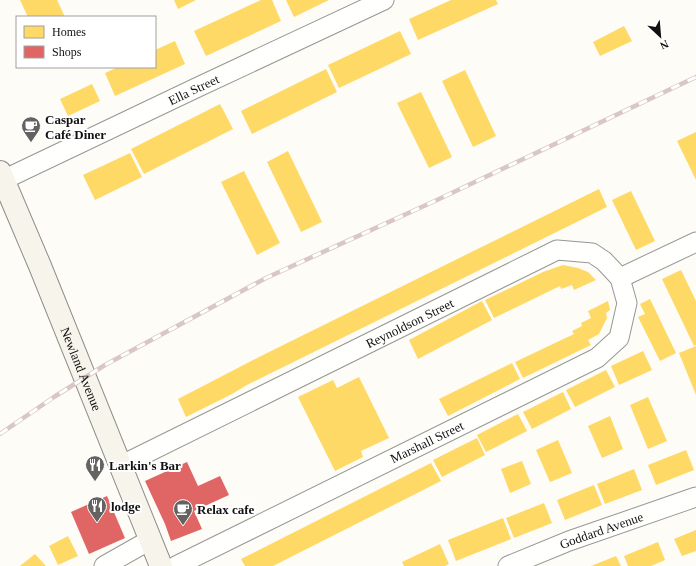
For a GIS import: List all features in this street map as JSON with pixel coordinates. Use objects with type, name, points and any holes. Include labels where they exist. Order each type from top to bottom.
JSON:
[{"type":"street","name":"Ella Street","points":[[2,176],[53,156],[384,0]]},
{"type":"street","name":"Newland Avenue","points":[[2,176],[40,266],[161,566]]},
{"type":"street","points":[[620,278],[696,242]]},
{"type":"street","name":"Reynoldson Street","points":[[120,466],[557,250],[592,253],[604,261],[620,278]]},
{"type":"street","name":"Marshall Street","points":[[176,566],[597,358],[620,338],[627,303],[620,278]]},
{"type":"street","name":"Goddard Avenue","points":[[508,566],[569,541],[696,497]]},
{"type":"street","points":[[104,566],[150,540]]},
{"type":"building: Homes","points":[[20,0],[57,0],[65,16],[28,16]]},
{"type":"building: Homes","points":[[174,0],[196,0],[178,9]]},
{"type":"building: Homes","points":[[261,0],[272,0],[281,21],[206,56],[194,31]]},
{"type":"building: Homes","points":[[286,0],[329,0],[294,17]]},
{"type":"building: Homes","points":[[451,0],[496,0],[498,4],[418,40],[409,19]]},
{"type":"building: Homes","points":[[624,26],[632,41],[600,56],[593,42]]},
{"type":"building: Homes","points":[[400,31],[411,54],[339,88],[328,65]]},
{"type":"building: Homes","points":[[175,41],[185,64],[115,96],[105,73],[116,68],[156,68],[156,50]]},
{"type":"building: Homes","points":[[326,69],[337,92],[252,134],[241,111]]},
{"type":"building: Homes","points":[[465,70],[496,136],[473,147],[442,81]]},
{"type":"building: Homes","points":[[92,84],[100,101],[68,116],[60,99]]},
{"type":"building: Homes","points":[[421,92],[452,157],[429,168],[397,103]]},
{"type":"building: Homes","points":[[220,104],[233,129],[144,174],[131,149]]},
{"type":"building: Homes","points":[[696,132],[696,180],[677,141]]},
{"type":"building: Homes","points":[[288,151],[322,222],[301,232],[267,162]]},
{"type":"building: Homes","points":[[130,153],[142,177],[95,200],[83,175]]},
{"type":"building: Homes","points":[[244,171],[280,243],[257,255],[221,182]]},
{"type":"building: Homes","points":[[599,189],[607,207],[247,385],[186,417],[178,399],[261,356]]},
{"type":"building: Homes","points":[[631,191],[655,241],[636,250],[612,200]]},
{"type":"building: Homes","points":[[563,265],[588,272],[596,280],[574,290],[572,285],[561,289],[560,286],[494,318],[485,300],[543,272]]},
{"type":"building: Homes","points":[[681,270],[696,301],[696,345],[694,346],[662,279]]},
{"type":"building: Homes","points":[[650,299],[676,353],[660,361],[638,317],[645,314],[640,304]]},
{"type":"building: Homes","points":[[482,301],[492,320],[418,359],[409,340]]},
{"type":"building: Homes","points":[[608,301],[610,310],[606,313],[607,318],[599,334],[588,340],[591,345],[523,378],[515,362],[574,334],[572,331],[582,326],[581,323],[591,318],[588,311]]},
{"type":"building: Homes","points":[[696,346],[696,395],[679,353]]},
{"type":"building: Homes","points":[[643,351],[652,370],[619,385],[611,366]]},
{"type":"building: Homes","points":[[512,363],[520,379],[448,416],[439,399]]},
{"type":"building: Homes","points":[[606,370],[615,387],[575,407],[566,390]]},
{"type":"building: Homes","points":[[359,377],[389,438],[361,451],[363,457],[335,471],[298,397],[333,380],[337,388]]},
{"type":"building: Homes","points":[[563,392],[571,409],[532,429],[523,412]]},
{"type":"building: Homes","points":[[648,397],[667,441],[648,449],[630,405]]},
{"type":"building: Homes","points":[[518,414],[527,431],[486,452],[477,435]]},
{"type":"building: Homes","points":[[610,416],[623,449],[602,458],[588,426]]},
{"type":"building: Homes","points":[[477,438],[485,455],[442,477],[433,460]]},
{"type":"building: Homes","points":[[558,440],[572,473],[550,482],[536,450]]},
{"type":"building: Homes","points":[[686,450],[694,470],[656,485],[648,465]]},
{"type":"building: Homes","points":[[522,461],[531,484],[510,493],[501,469]]},
{"type":"building: Homes","points":[[431,463],[441,481],[273,566],[245,566],[241,559]]},
{"type":"building: Homes","points":[[634,469],[642,490],[605,504],[597,484]]},
{"type":"building: Homes","points":[[594,485],[602,505],[565,520],[557,500]]},
{"type":"building: Homes","points":[[544,503],[552,523],[514,538],[506,518]]},
{"type":"building: Homes","points":[[503,518],[511,539],[456,561],[448,540]]},
{"type":"building: Homes","points":[[696,530],[696,551],[682,556],[674,539]]},
{"type":"building: Homes","points":[[68,536],[78,556],[58,565],[49,546]]},
{"type":"building: Homes","points":[[658,542],[665,560],[651,566],[628,566],[624,556]]},
{"type":"building: Homes","points":[[440,544],[449,564],[445,566],[404,566],[402,562]]},
{"type":"building: Homes","points":[[35,554],[46,566],[20,566]]},
{"type":"building: Homes","points":[[616,556],[621,566],[591,566]]},
{"type":"building: Shops","points":[[187,462],[198,486],[220,476],[229,495],[194,511],[202,529],[171,541],[165,524],[145,481]]},
{"type":"building: Shops","name":"lodge","points":[[107,496],[125,538],[89,554],[71,512]]},
{"type":"railway","points":[[0,434],[54,397],[105,365],[266,278],[437,200],[696,77]]},
{"type":"place","name":"Caspar Café Diner","points":[[31,143]]},
{"type":"place","name":"Larkin's Bar","points":[[95,482]]},
{"type":"place","name":"lodge","points":[[97,523]]},
{"type":"place","name":"Relax cafe","points":[[183,526]]}]
